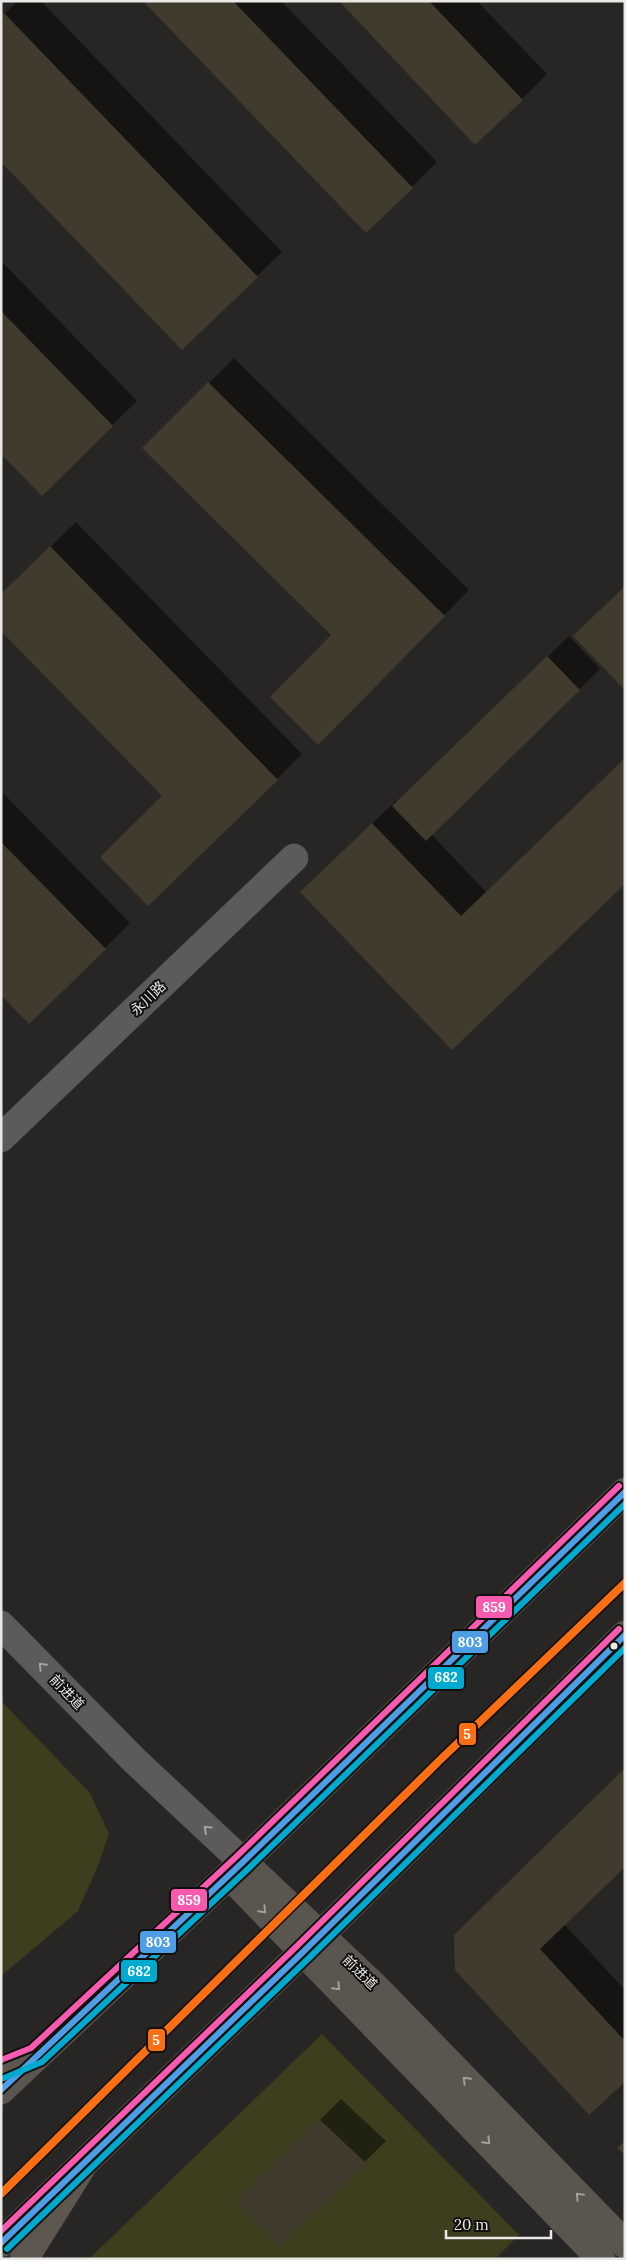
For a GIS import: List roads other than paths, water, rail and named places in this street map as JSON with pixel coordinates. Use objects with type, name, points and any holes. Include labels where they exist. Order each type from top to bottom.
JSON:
[{"type":"main road","points":[[1,2090],[236,1869],[625,1492]]},
{"type":"main road","points":[[1,2242],[81,2168],[625,1635]]},
{"type":"main road","name":"前进道","points":[[236,1869],[312,1943],[601,2259]]},
{"type":"main road","name":"前进道","points":[[312,1943],[377,1989],[625,2244]]},
{"type":"main road","points":[[1,2070],[36,2056]]},
{"type":"main road","points":[[24,2259],[81,2168]]},
{"type":"street","name":"永川路","points":[[1,1138],[294,858]]},
{"type":"street","name":"前进道","points":[[1,1625],[134,1760],[236,1869]]}]
